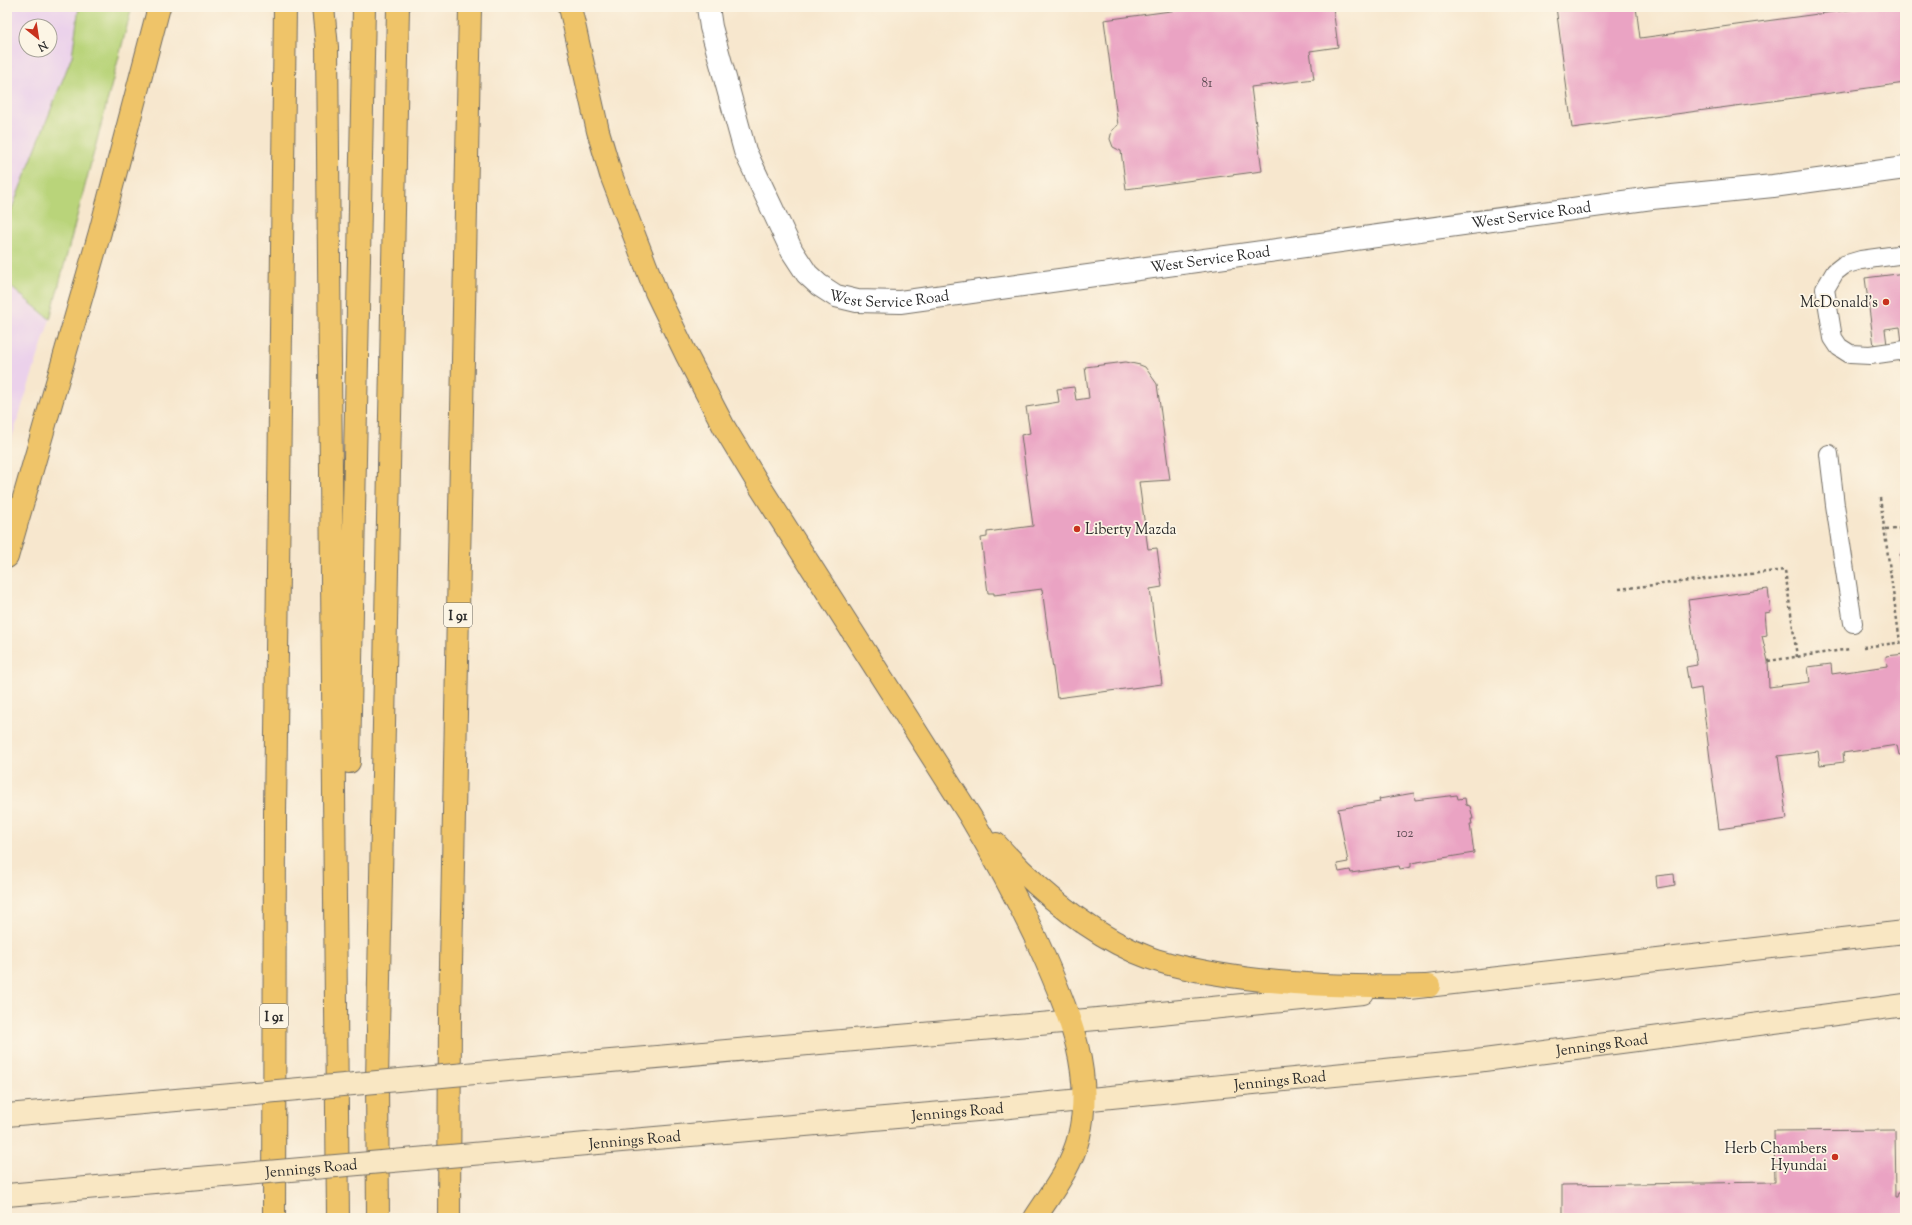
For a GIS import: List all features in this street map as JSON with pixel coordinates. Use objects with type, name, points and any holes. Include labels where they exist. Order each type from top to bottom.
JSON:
[{"type":"highway","points":[[7,557],[98,240],[159,7]]},
{"type":"highway","name":"I 91","points":[[274,1218],[275,814],[285,7]]},
{"type":"highway","points":[[323,7],[327,47],[338,1218]]},
{"type":"highway","points":[[335,885],[346,812],[348,777],[364,7]]},
{"type":"highway","points":[[378,1218],[377,1074],[398,7]]},
{"type":"highway","name":"I 91","points":[[448,1218],[450,1007],[470,7]]},
{"type":"highway","points":[[570,7],[598,131],[611,175],[656,292],[687,356],[724,427],[759,485],[970,816],[993,855],[1034,934],[1071,1022],[1079,1051],[1083,1074],[1083,1116],[1075,1148],[1062,1176],[1035,1218]]},
{"type":"highway","points":[[970,816],[1020,869],[1061,906],[1106,937],[1150,958],[1200,971],[1264,980],[1344,986],[1429,986]]},
{"type":"main road","points":[[7,1115],[1071,1022],[1429,986],[1905,932]]},
{"type":"main road","name":"Jennings Road","points":[[7,1195],[1084,1100],[1476,1061],[1905,1005]]},
{"type":"street","name":"West Service Road","points":[[708,7],[711,27],[745,151],[792,251],[806,274],[819,285],[836,296],[857,301],[900,302],[1652,198],[1773,186],[1905,168]]},
{"type":"lane","points":[[1905,254],[1861,260],[1844,265],[1835,272],[1825,289],[1833,338],[1839,347],[1850,354],[1870,355],[1905,350]]},
{"type":"lane","points":[[1829,454],[1853,623]]},
{"type":"path","points":[[1880,498],[1886,530],[1900,642]]},
{"type":"path","points":[[1886,530],[1905,528]]},
{"type":"path","points":[[1619,589],[1785,570],[1797,657]]},
{"type":"path","points":[[1768,661],[1905,642]]},
{"type":"shaded area","points":[[7,7],[79,7],[72,56],[7,221]]},
{"type":"shaded area","points":[[7,278],[12,288],[50,319],[7,453]]},
{"type":"green space","points":[[79,7],[132,7],[50,319],[12,288],[7,278],[7,221],[72,56]]},
{"type":"building","points":[[1200,7],[1333,7],[1338,47],[1310,51],[1314,79],[1251,87],[1262,171],[1126,189],[1121,151],[1113,147],[1110,139],[1112,130],[1118,125],[1104,20]]},
{"type":"building","points":[[1556,7],[1636,7],[1640,38],[1870,7],[1905,7],[1905,83],[1572,128]]},
{"type":"building","name":"McDonald's","points":[[1905,273],[1905,342],[1902,342],[1900,327],[1885,329],[1887,345],[1874,346],[1865,278]]},
{"type":"building","name":"Liberty Mazda","points":[[1126,362],[1145,367],[1157,384],[1170,480],[1139,482],[1148,549],[1157,548],[1162,587],[1150,589],[1162,684],[1057,698],[1042,589],[994,595],[994,593],[988,593],[981,538],[987,537],[987,532],[1033,526],[1021,435],[1030,433],[1026,407],[1059,402],[1057,389],[1074,387],[1076,400],[1089,398],[1085,367]]},
{"type":"building","points":[[1905,553],[1905,588],[1904,588],[1900,554]]},
{"type":"building","points":[[1768,589],[1771,612],[1765,613],[1767,635],[1762,636],[1768,661],[1769,687],[1810,682],[1808,667],[1831,664],[1832,674],[1887,666],[1886,656],[1905,654],[1905,754],[1899,755],[1897,745],[1843,753],[1844,762],[1820,765],[1818,751],[1778,756],[1787,819],[1719,829],[1701,688],[1690,690],[1686,667],[1697,665],[1688,600]]},
{"type":"building","points":[[1414,793],[1415,800],[1457,795],[1458,799],[1465,798],[1466,805],[1470,806],[1473,819],[1471,819],[1472,824],[1470,824],[1474,853],[1411,863],[1411,867],[1400,869],[1399,866],[1351,873],[1350,870],[1339,872],[1337,864],[1348,862],[1338,809],[1380,802],[1379,799]]},
{"type":"building","points":[[1674,874],[1675,885],[1657,888],[1656,876]]},
{"type":"building","name":"Herb Chambers Hyundai","points":[[1895,1130],[1896,1196],[1898,1196],[1899,1192],[1905,1192],[1905,1218],[1562,1218],[1562,1185],[1775,1182],[1774,1131]]},
{"type":"place","name":"McDonald's","points":[[1886,302]]},
{"type":"place","name":"Liberty Mazda","points":[[1077,529]]},
{"type":"place","name":"Herb Chambers Hyundai","points":[[1835,1157]]}]
